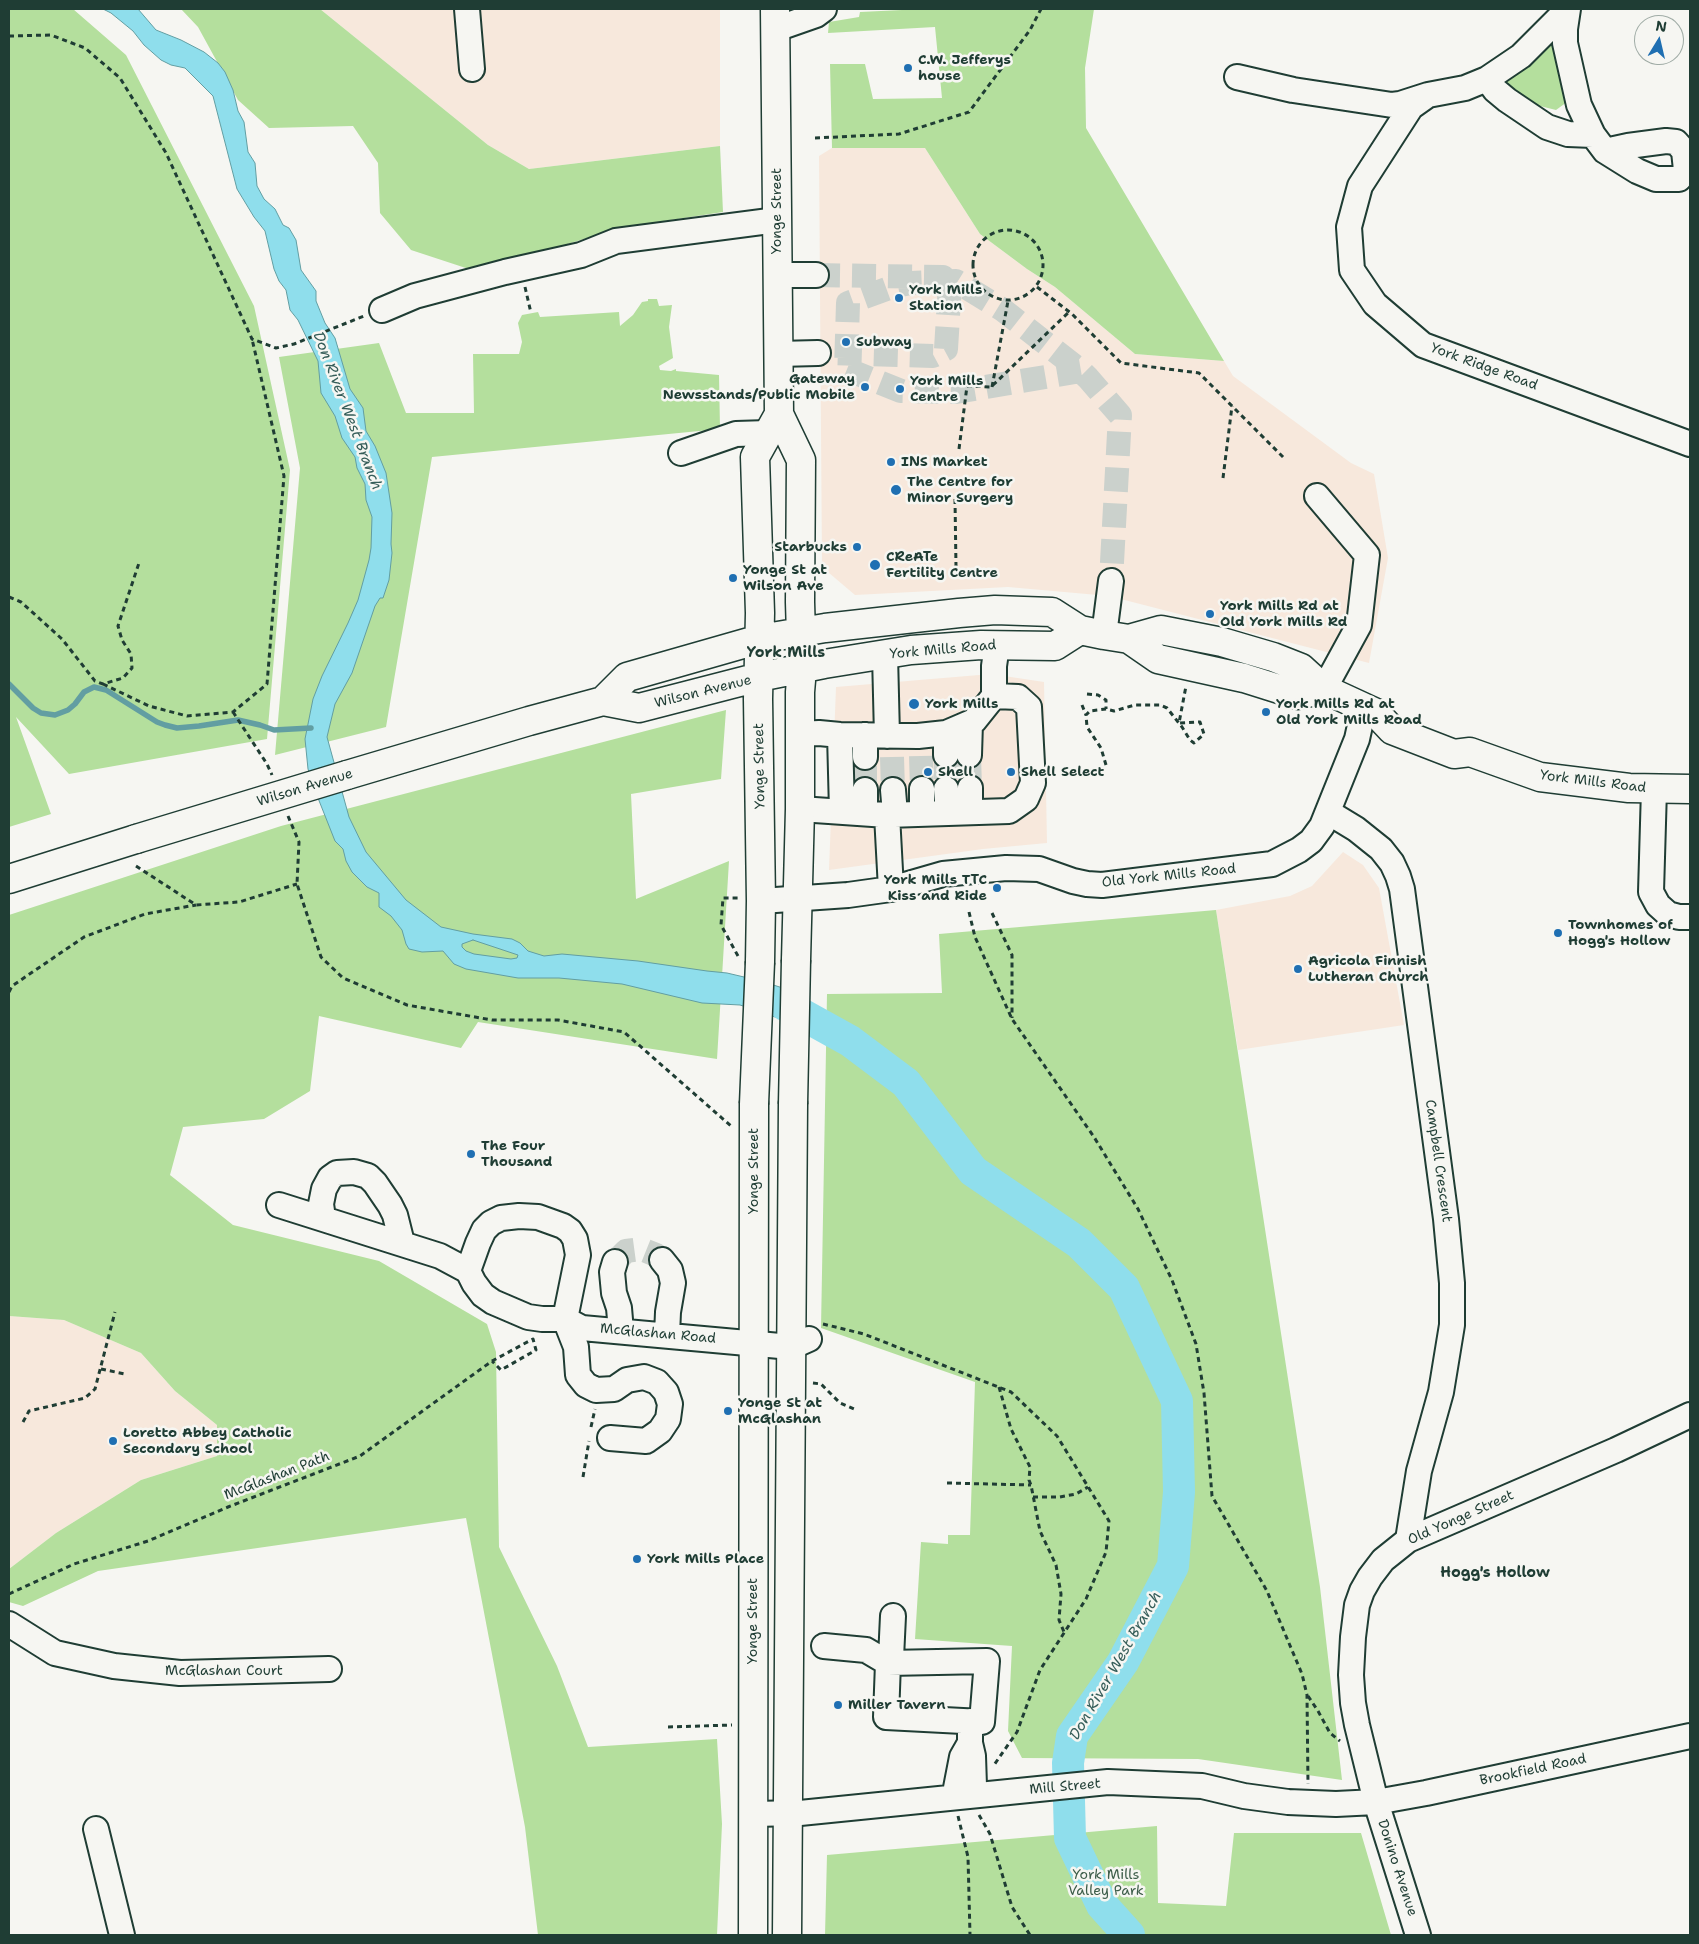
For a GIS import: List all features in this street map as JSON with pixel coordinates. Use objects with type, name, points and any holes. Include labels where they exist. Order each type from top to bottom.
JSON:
[{"type":"main road","name":"Yonge Street","points":[[753,1935],[754,1104],[748,959],[752,900],[760,639],[755,457],[773,424],[778,354],[775,19]]},
{"type":"main road","name":"Yonge Street","points":[[773,424],[801,460],[800,602],[802,669],[799,734],[800,809],[793,1104],[806,1336],[786,1813],[787,1935]]},
{"type":"main road","points":[[802,631],[995,610],[1052,612],[1158,659],[1244,678],[1298,695],[1324,689]]},
{"type":"main road","name":"Wilson Avenue","points":[[603,701],[627,677],[760,639],[802,631]]},
{"type":"main road","name":"York Mills Road","points":[[802,669],[912,650],[997,645],[1055,646],[1105,635]]},
{"type":"main road","name":"Wilson Avenue","points":[[9,879],[136,839],[530,721],[603,701],[639,708],[759,677],[802,669]]},
{"type":"main road","name":"York Mills Road","points":[[1324,689],[1370,710],[1392,730],[1454,754],[1470,752],[1540,777],[1629,788],[1690,789]]},
{"type":"street","points":[[468,9],[472,69]]},
{"type":"street","points":[[775,19],[816,16],[824,9]]},
{"type":"street","name":"York Ridge Road","points":[[1487,79],[1495,90],[1507,100],[1547,127],[1599,143],[1579,105],[1568,58],[1564,29],[1567,9]]},
{"type":"street","name":"York Ridge Road","points":[[1237,77],[1293,90],[1392,105],[1428,95],[1465,88],[1487,79],[1520,56],[1567,9]]},
{"type":"street","name":"York Ridge Road","points":[[1428,95],[1411,107],[1360,186],[1355,202],[1349,227],[1352,270],[1375,304],[1423,345],[1690,444]]},
{"type":"street","points":[[382,310],[414,296],[505,272],[581,255],[616,241],[777,220]]},
{"type":"street","points":[[777,275],[816,275]]},
{"type":"street","points":[[778,354],[818,353]]},
{"type":"street","points":[[681,453],[736,434],[773,424]]},
{"type":"street","points":[[1317,496],[1367,555],[1359,625],[1324,689]]},
{"type":"street","points":[[1105,635],[1111,580]]},
{"type":"street","points":[[799,734],[840,735],[880,744],[920,746],[946,744],[974,720],[994,696],[994,666],[997,645]]},
{"type":"street","points":[[880,744],[885,655]]},
{"type":"street","points":[[800,809],[871,809],[922,814],[1009,811],[1026,799],[1033,783],[1029,707],[1018,697],[994,696]]},
{"type":"street","name":"Old York Mills Road","points":[[752,900],[798,898],[891,889],[943,874],[1006,868],[1039,869],[1073,881],[1102,885],[1272,864],[1291,856],[1310,841],[1322,826],[1370,710]]},
{"type":"street","points":[[969,755],[970,723]]},
{"type":"street","points":[[840,735],[871,809],[891,889]]},
{"type":"street","points":[[959,813],[970,788]]},
{"type":"street","points":[[922,789],[922,814]]},
{"type":"street","points":[[946,789],[959,813]]},
{"type":"street","points":[[1654,789],[1651,892],[1658,905],[1668,914],[1678,917],[1690,917]]},
{"type":"street","points":[[871,809],[893,790]]},
{"type":"street","name":"Campbell Crescent","points":[[1328,812],[1356,829],[1381,849],[1392,863],[1398,876],[1402,890],[1446,1219],[1452,1283],[1452,1325],[1441,1392],[1420,1471],[1408,1540]]},
{"type":"street","points":[[323,1218],[321,1204],[324,1189],[330,1178],[337,1173],[354,1172],[368,1176],[376,1183],[390,1205],[395,1215],[402,1243]]},
{"type":"street","points":[[279,1205],[440,1256],[468,1271],[483,1295],[503,1307],[528,1317],[565,1320]]},
{"type":"street","points":[[468,1271],[484,1230],[501,1218],[519,1216],[538,1217],[563,1226],[575,1239],[578,1255],[565,1320],[576,1348],[578,1374],[586,1385],[596,1390],[614,1388],[628,1380],[644,1377],[657,1382],[666,1392],[670,1404],[668,1419],[660,1431],[646,1441],[610,1438]]},
{"type":"street","points":[[662,1260],[670,1270],[673,1284],[668,1312],[667,1335]]},
{"type":"street","points":[[615,1262],[612,1272],[621,1331]]},
{"type":"street","name":"McGlashan Road","points":[[565,1320],[582,1328],[753,1342]]},
{"type":"street","points":[[753,1342],[806,1336]]},
{"type":"street","name":"Old Yonge Street","points":[[1376,1802],[1353,1703],[1352,1654],[1357,1605],[1370,1577],[1383,1560],[1408,1540],[1616,1450],[1690,1415]]},
{"type":"street","points":[[893,1616],[891,1658],[888,1664],[886,1717],[970,1732]]},
{"type":"street","name":"McGlashan Court","points":[[9,1624],[56,1653],[114,1666],[180,1673],[329,1669]]},
{"type":"street","points":[[824,1646],[866,1650],[888,1664],[987,1660],[982,1722],[970,1732],[962,1757],[956,1788],[968,1802]]},
{"type":"street","name":"Brookfield Road","points":[[1376,1802],[1436,1791],[1690,1736]]},
{"type":"street","name":"Mill Street","points":[[753,1814],[968,1802],[1008,1792],[1108,1782],[1202,1786],[1270,1800],[1307,1803],[1376,1802]]},
{"type":"street","name":"Donino Avenue","points":[[1376,1802],[1418,1935]]},
{"type":"street","points":[[96,1829],[122,1935]]},
{"type":"path","points":[[815,138],[899,134],[969,112],[1030,30],[1042,9]]},
{"type":"path","points":[[9,36],[51,35],[85,48],[120,78],[166,153],[252,339],[284,476],[267,684],[232,712],[187,716],[149,706],[95,681],[62,638],[21,602],[9,597]]},
{"type":"path","points":[[1002,230],[1023,232],[1039,246],[1044,267],[1037,287],[1024,298],[1008,301],[988,295],[974,278],[973,258],[983,239],[1002,230]]},
{"type":"path","points":[[1037,287],[1069,312],[1121,363],[1199,373],[1285,459]]},
{"type":"path","points":[[525,290],[531,313]]},
{"type":"path","points":[[992,387],[1008,301]]},
{"type":"path","points":[[252,339],[276,348],[294,344],[382,310]]},
{"type":"path","points":[[959,449],[967,386],[992,387],[1069,312]]},
{"type":"path","points":[[1223,478],[1232,406]]},
{"type":"path","points":[[955,499],[956,567]]},
{"type":"path","points":[[103,684],[123,678],[132,668],[131,654],[122,640],[118,626],[127,594],[139,564]]},
{"type":"path","points":[[1179,723],[1187,683]]},
{"type":"path","points":[[1087,694],[1098,695],[1106,700],[1106,709]]},
{"type":"path","points":[[1082,705],[1086,715],[1087,727],[1101,748],[1106,765]]},
{"type":"path","points":[[1086,715],[1090,711],[1114,710],[1134,705],[1160,705],[1167,708],[1194,743],[1204,734],[1200,722],[1179,723]]},
{"type":"path","points":[[232,712],[267,764],[274,781]]},
{"type":"path","points":[[285,808],[299,842],[297,884],[321,957],[343,978],[407,1005],[492,1020],[558,1020],[624,1032],[733,1128]]},
{"type":"path","points":[[136,866],[196,905]]},
{"type":"path","points":[[9,992],[12,986],[84,937],[145,914],[196,905],[239,902],[297,884]]},
{"type":"path","points":[[748,959],[721,925],[723,898],[752,900]]},
{"type":"path","points":[[969,912],[975,937],[1012,1019],[1094,1137],[1138,1208],[1172,1280],[1196,1344],[1204,1393],[1212,1496],[1267,1591],[1302,1674],[1307,1695],[1307,1803]]},
{"type":"path","points":[[992,913],[1012,955],[1012,1019]]},
{"type":"path","points":[[23,1422],[29,1411],[85,1398],[95,1389],[115,1312]]},
{"type":"path","points":[[806,1336],[864,1334],[1012,1392],[1057,1436],[1109,1521],[1106,1552],[1086,1599],[1040,1670],[1017,1732],[968,1802],[970,1935]]},
{"type":"path","name":"McGlashan Path","points":[[9,1594],[74,1564],[148,1541],[228,1506],[360,1456],[492,1361],[533,1339],[536,1350],[501,1370],[492,1361]]},
{"type":"path","points":[[101,1369],[126,1374]]},
{"type":"path","points":[[821,1384],[840,1403],[854,1409]]},
{"type":"path","points":[[999,1387],[1011,1429],[1030,1466],[1029,1480],[1032,1485],[1040,1531],[1056,1565],[1062,1594],[1059,1620],[1064,1632]]},
{"type":"path","points":[[947,1483],[1032,1485]]},
{"type":"path","points":[[1033,1497],[1060,1497],[1076,1494],[1088,1487]]},
{"type":"path","points":[[1307,1695],[1330,1733],[1344,1743]]},
{"type":"path","points":[[668,1727],[734,1725]]},
{"type":"path","points":[[968,1802],[990,1834],[1012,1906],[1030,1935]]},
{"type":"shaded area","points":[[320,9],[720,9],[720,146],[529,169],[488,145]]},
{"type":"shaded area","points":[[832,148],[925,148],[980,234],[1055,287],[1135,354],[1224,361],[1233,376],[1351,463],[1374,474],[1388,558],[1369,663],[1109,596],[1008,587],[855,595],[822,567],[819,156]]},
{"type":"shaded area","points":[[991,674],[1044,682],[1047,843],[983,849],[829,870],[836,687]]},
{"type":"shaded area","points":[[1343,852],[1363,865],[1379,888],[1404,1025],[1238,1050],[1216,910],[1290,896],[1312,886]]},
{"type":"shaded area","name":"Loretto Abbey Catholic Secondary School","points":[[9,1316],[64,1320],[141,1353],[175,1391],[217,1425],[217,1456],[141,1480],[56,1533],[9,1569]]},
{"type":"green space","points":[[9,9],[73,9],[126,55],[254,306],[290,470],[267,739],[69,774],[16,717],[51,814],[9,827]]},
{"type":"green space","points":[[181,9],[320,9],[488,145],[529,169],[720,146],[723,212],[619,228],[478,272],[411,250],[380,213],[378,163],[353,126],[269,128],[238,100],[198,27]]},
{"type":"green space","points":[[923,9],[1094,9],[1085,68],[1086,128],[1224,361],[1135,354],[1055,287],[980,234],[925,148],[832,148],[830,64],[865,64],[873,99],[942,98],[935,27],[828,33],[829,22],[859,17],[860,12]]},
{"type":"green space","points":[[1543,43],[1554,45],[1567,102],[1556,110],[1508,98],[1503,84],[1503,76]]},
{"type":"green space","points":[[648,299],[657,299],[659,306],[672,305],[669,327],[673,358],[659,366],[660,370],[671,371],[676,369],[676,371],[719,375],[720,429],[432,457],[386,727],[275,755],[300,468],[279,357],[379,343],[406,413],[474,413],[473,354],[519,354],[522,342],[518,323],[522,315],[538,312],[540,317],[619,312],[620,326],[633,315],[642,302],[648,301]]},
{"type":"green space","points":[[726,710],[721,779],[631,794],[636,899],[729,861],[717,1059],[478,1022],[461,1048],[319,1016],[310,1091],[264,1119],[183,1127],[170,1175],[233,1225],[379,1261],[487,1324],[496,1352],[499,1547],[557,1666],[588,1747],[717,1739],[722,1824],[717,1935],[538,1935],[525,1827],[466,1518],[98,1571],[23,1606],[9,1602],[9,1569],[56,1533],[141,1480],[217,1456],[217,1425],[175,1391],[141,1353],[64,1320],[9,1316],[9,915],[281,826]]},
{"type":"green space","points":[[1216,910],[1320,1587],[1342,1780],[1198,1759],[1022,1758],[1008,1731],[1012,1646],[915,1639],[921,1542],[948,1544],[948,1535],[970,1535],[975,1382],[821,1328],[827,994],[942,993],[939,934]]},
{"type":"green space","name":"York Mills Valley Park","points":[[1157,1826],[1158,1903],[1226,1906],[1234,1833],[1361,1833],[1391,1935],[825,1935],[827,1855]]},
{"type":"water","points":[[103,9],[138,9],[156,30],[204,52],[218,63],[225,72],[233,90],[238,111],[244,122],[248,152],[255,163],[257,186],[264,199],[275,209],[283,225],[289,228],[296,240],[301,270],[316,291],[316,301],[325,323],[335,338],[350,389],[363,408],[366,431],[375,446],[386,473],[392,513],[392,553],[389,580],[383,598],[380,598],[375,606],[352,673],[335,704],[327,737],[349,817],[366,852],[406,900],[441,927],[473,934],[512,939],[520,943],[528,951],[544,956],[562,954],[638,961],[727,973],[761,981],[792,991],[823,1026],[787,1021],[740,1005],[702,1003],[622,984],[559,978],[518,978],[466,969],[454,964],[443,951],[422,952],[409,949],[402,930],[391,916],[379,907],[379,893],[367,887],[352,872],[346,861],[343,849],[335,841],[316,793],[308,769],[305,739],[313,699],[358,600],[369,560],[372,517],[366,500],[365,484],[357,468],[355,457],[342,438],[335,416],[321,393],[318,361],[298,320],[290,310],[286,290],[279,281],[274,269],[265,231],[237,189],[213,96],[185,68],[171,65],[161,60],[144,45],[133,31],[111,13]],"holes":[[[473,940],[518,955],[517,958],[511,959],[474,954],[466,951],[462,944]]]},
{"type":"waterway","points":[[9,684],[33,708],[41,713],[55,715],[68,710],[84,692],[94,687],[106,690],[157,722],[177,728],[238,720],[274,730],[311,728]]},
{"type":"waterway","name":"Don River West Branch","points":[[785,1005],[850,1041],[906,1083],[973,1171],[1079,1243],[1124,1288],[1177,1401],[1179,1492],[1173,1566],[1123,1662],[1072,1736],[1068,1763],[1070,1838],[1102,1905],[1129,1935]]},
{"type":"tunnel","points":[[816,275],[943,277],[950,284],[946,349],[933,356],[832,353]]},
{"type":"tunnel","points":[[1081,371],[956,392],[901,391],[846,369],[848,303],[895,286],[911,283],[956,281],[1003,310],[1081,371],[1088,378],[1120,415],[1111,581]]},
{"type":"tunnel","points":[[946,755],[946,789]]},
{"type":"tunnel","points":[[969,755],[970,788]]},
{"type":"tunnel","points":[[921,756],[922,789]]},
{"type":"tunnel","points":[[865,757],[865,790]]},
{"type":"tunnel","points":[[892,757],[893,790]]},
{"type":"tunnel","points":[[615,1262],[626,1251],[641,1249],[656,1255],[662,1260]]},
{"type":"place","name":"C.W. Jefferys house","points":[[908,68]]},
{"type":"place","name":"York Mills Station","points":[[899,298]]},
{"type":"place","name":"Subway","points":[[846,342]]},
{"type":"place","name":"Gateway Newsstands/Public Mobile","points":[[865,387]]},
{"type":"place","name":"York Mills Centre","points":[[900,389]]},
{"type":"place","name":"INS Market","points":[[891,462]]},
{"type":"place","name":"The Centre for Minor Surgery","points":[[896,490]]},
{"type":"place","name":"Starbucks","points":[[857,547]]},
{"type":"place","name":"CReATe Fertility Centre","points":[[875,565]]},
{"type":"place","name":"Yonge St at Wilson Ave","points":[[733,578]]},
{"type":"place","name":"York Mills Rd at Old York Mills Rd","points":[[1210,614]]},
{"type":"place","name":"York Mills","points":[[914,704]]},
{"type":"place","name":"York Mills Rd at Old York Mills Road","points":[[1266,712]]},
{"type":"place","name":"Shell","points":[[928,772]]},
{"type":"place","name":"Shell Select","points":[[1011,772]]},
{"type":"place","name":"York Mills TTC Kiss and Ride","points":[[997,888]]},
{"type":"place","name":"Townhomes of Hogg's Hollow","points":[[1558,933]]},
{"type":"place","name":"Agricola Finnish Lutheran Church","points":[[1298,969]]},
{"type":"place","name":"The Four Thousand","points":[[471,1154]]},
{"type":"place","name":"Yonge St at McGlashan","points":[[728,1411]]},
{"type":"place","name":"Loretto Abbey Catholic Secondary School","points":[[113,1441]]},
{"type":"place","name":"York Mills Place","points":[[637,1559]]},
{"type":"place","name":"Miller Tavern","points":[[838,1705]]},
{"type":"district","name":"York Mills","points":[[786,653]]},
{"type":"district","name":"Hogg's Hollow","points":[[1495,1573]]}]
